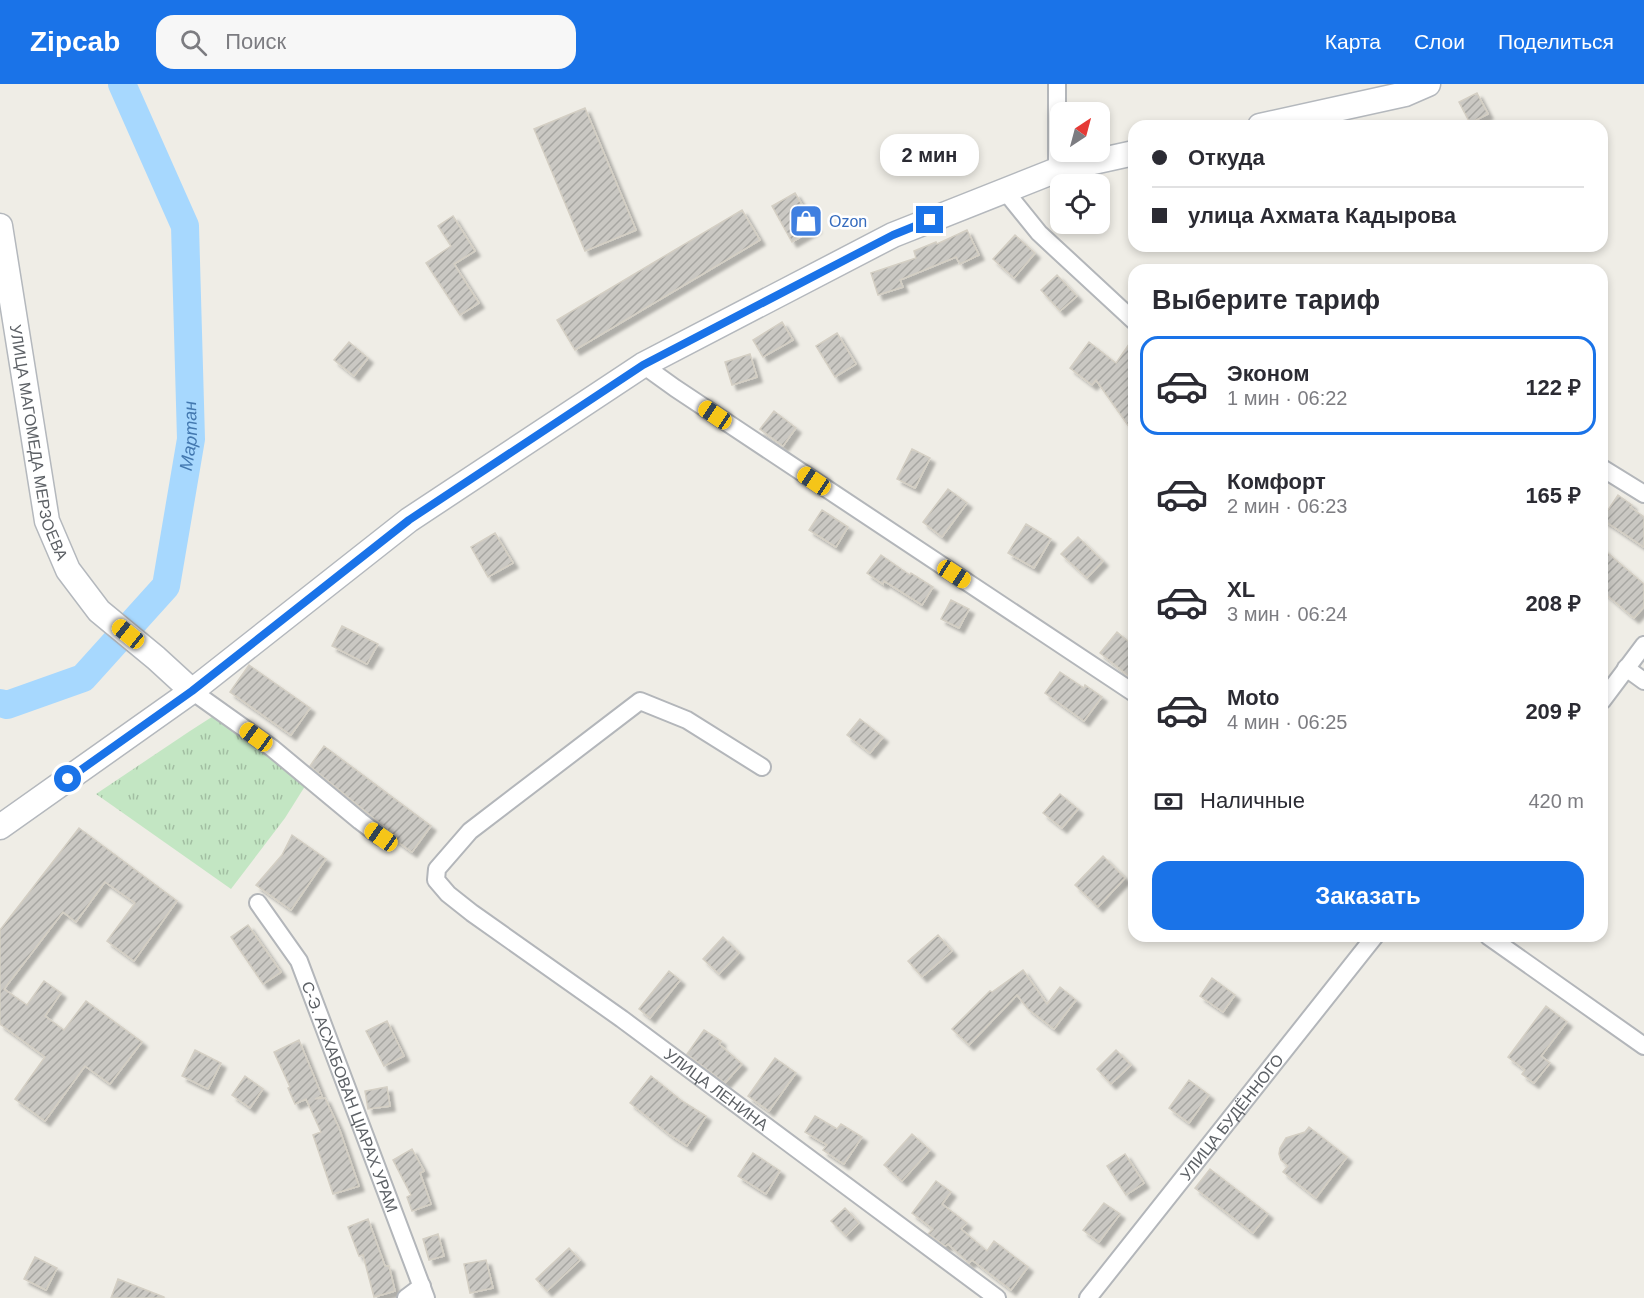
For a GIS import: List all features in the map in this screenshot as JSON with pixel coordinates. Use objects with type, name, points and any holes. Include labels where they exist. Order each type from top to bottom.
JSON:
[{"type":"main road","points":[[1287,120],[1405,94],[1428,84]]},
{"type":"main road","points":[[0,827],[192,691],[409,520],[643,365],[893,235],[1057,170],[1128,154]]},
{"type":"main road","name":"УЛИЦА МАГОМЕДА МЕРЗОЕВА","points":[[0,226],[47,521],[68,570],[99,611],[192,691]]},
{"type":"street","points":[[1057,84],[1057,170]]},
{"type":"street","points":[[1005,191],[1039,233],[1128,315]]},
{"type":"street","points":[[643,365],[1128,689]]},
{"type":"street","points":[[1608,472],[1644,494]]},
{"type":"street","points":[[1608,693],[1644,645]]},
{"type":"street","points":[[1626,668],[1644,681]]},
{"type":"street","points":[[192,691],[272,748],[381,837]]},
{"type":"street","name":"УЛИЦА ЛЕНИНА","points":[[762,767],[687,720],[640,701],[470,831],[437,869],[436,880],[448,894],[472,914],[621,1019],[997,1298]]},
{"type":"street","name":"С-Э. АСХАБОВАН ЦIАРАХ УРАМ","points":[[258,903],[299,961],[424,1292]]},
{"type":"street","name":"УЛИЦА БУДЁННОГО","points":[[1088,1298],[1370,942]]},
{"type":"street","points":[[1496,942],[1644,1047]]},
{"type":"street","points":[[406,1298],[424,1292]]},
{"type":"green space","points":[[218,713],[307,783],[285,818],[231,889],[96,794]]},
{"type":"building","points":[[1477,93],[1488,114],[1476,120],[1468,120],[1459,102]]},
{"type":"building","points":[[585,108],[636,230],[585,251],[534,129]]},
{"type":"building","points":[[795,193],[816,228],[792,242],[772,206]]},
{"type":"building","points":[[742,210],[760,240],[575,350],[557,320]]},
{"type":"building","points":[[453,216],[475,251],[454,264],[479,303],[460,315],[426,263],[451,246],[438,226]]},
{"type":"building","points":[[967,230],[979,255],[960,264],[956,257],[900,280],[903,287],[878,295],[871,273],[916,258],[914,251],[936,242],[937,244]]},
{"type":"building","points":[[1015,235],[1035,253],[1014,278],[993,259]]},
{"type":"building","points":[[1057,275],[1077,296],[1060,311],[1041,290]]},
{"type":"building","points":[[782,322],[793,340],[763,357],[753,340]]},
{"type":"building","points":[[837,333],[856,364],[835,377],[816,346]]},
{"type":"building","points":[[349,342],[368,358],[354,376],[334,360]]},
{"type":"building","points":[[1089,342],[1116,363],[1128,346],[1128,425],[1096,380],[1092,385],[1070,368]]},
{"type":"building","points":[[750,354],[757,377],[732,385],[725,362]]},
{"type":"building","points":[[774,411],[796,428],[783,446],[760,429]]},
{"type":"building","points":[[912,449],[930,458],[915,488],[897,479]]},
{"type":"building","points":[[948,489],[967,503],[942,537],[923,522]]},
{"type":"building","points":[[1618,495],[1644,517],[1644,547],[1608,523],[1608,510]]},
{"type":"building","points":[[822,510],[848,527],[836,547],[809,530]]},
{"type":"building","points":[[1026,524],[1051,539],[1034,568],[1008,553]]},
{"type":"building","points":[[495,533],[513,563],[488,577],[471,547]]},
{"type":"building","points":[[1078,537],[1103,561],[1087,578],[1061,554]]},
{"type":"building","points":[[1608,553],[1644,584],[1644,607],[1634,618],[1608,596]]},
{"type":"building","points":[[881,555],[910,575],[911,573],[933,587],[922,605],[867,573]]},
{"type":"building","points":[[951,600],[969,609],[959,628],[941,619]]},
{"type":"building","points":[[342,626],[378,644],[367,664],[332,646]]},
{"type":"building","points":[[1117,632],[1128,641],[1128,675],[1100,653]]},
{"type":"building","points":[[249,665],[310,708],[291,735],[230,692]]},
{"type":"building","points":[[1060,672],[1102,697],[1084,721],[1045,693]]},
{"type":"building","points":[[860,719],[883,737],[870,753],[847,735]]},
{"type":"building","points":[[324,746],[431,826],[412,852],[391,837],[387,829],[310,766]]},
{"type":"building","points":[[1060,794],[1078,809],[1062,828],[1043,813]]},
{"type":"building","points":[[79,828],[177,901],[134,961],[107,941],[135,903],[105,882],[76,922],[63,912],[4,989],[27,1005],[44,981],[61,993],[45,1016],[64,1030],[86,1001],[142,1042],[110,1084],[85,1066],[45,1121],[15,1099],[45,1057],[0,1024],[0,930]]},
{"type":"building","points":[[292,835],[326,859],[291,910],[256,885],[282,855]]},
{"type":"building","points":[[1103,856],[1125,878],[1098,907],[1075,885]]},
{"type":"building","points":[[248,925],[281,972],[263,984],[231,937]]},
{"type":"building","points":[[938,935],[952,951],[922,977],[908,961]]},
{"type":"building","points":[[723,937],[739,953],[719,974],[703,959]]},
{"type":"building","points":[[1023,970],[1047,1004],[1060,987],[1076,1000],[1054,1029],[1028,1009],[1017,995],[969,1045],[952,1029],[990,991],[992,992]]},
{"type":"building","points":[[669,971],[680,980],[650,1018],[639,1009]]},
{"type":"building","points":[[1212,978],[1235,995],[1223,1012],[1200,996]]},
{"type":"building","points":[[1546,1006],[1567,1022],[1541,1056],[1550,1063],[1534,1083],[1522,1074],[1525,1070],[1508,1057]]},
{"type":"building","points":[[387,1021],[404,1056],[384,1066],[366,1031]]},
{"type":"building","points":[[704,1030],[721,1041],[719,1044],[742,1064],[725,1083],[687,1054]]},
{"type":"building","points":[[299,1040],[322,1096],[315,1099],[325,1098],[339,1128],[359,1186],[333,1194],[313,1135],[321,1132],[306,1099],[295,1104],[288,1088],[290,1087],[274,1052]]},
{"type":"building","points":[[195,1050],[221,1063],[208,1089],[182,1076]]},
{"type":"building","points":[[1116,1050],[1131,1065],[1111,1084],[1097,1069]]},
{"type":"building","points":[[775,1058],[796,1073],[769,1111],[748,1096]]},
{"type":"building","points":[[245,1076],[263,1089],[250,1108],[232,1095]]},
{"type":"building","points":[[651,1076],[682,1101],[706,1116],[687,1146],[630,1103]]},
{"type":"building","points":[[1189,1080],[1209,1095],[1189,1123],[1169,1108]]},
{"type":"building","points":[[387,1087],[390,1106],[368,1109],[365,1091]]},
{"type":"building","points":[[815,1116],[837,1129],[841,1124],[862,1137],[844,1164],[823,1150],[827,1145],[805,1132]]},
{"type":"building","points":[[1309,1127],[1347,1157],[1316,1198],[1283,1172],[1288,1166],[1281,1160],[1279,1154],[1286,1138],[1305,1132]]},
{"type":"building","points":[[912,1134],[930,1150],[902,1181],[884,1165]]},
{"type":"building","points":[[412,1149],[424,1171],[420,1173],[431,1204],[412,1211],[407,1197],[411,1195],[393,1160]]},
{"type":"building","points":[[753,1153],[780,1171],[766,1194],[738,1176]]},
{"type":"building","points":[[1125,1154],[1144,1183],[1126,1195],[1107,1166]]},
{"type":"building","points":[[1210,1169],[1268,1214],[1253,1233],[1195,1188]]},
{"type":"building","points":[[936,1181],[951,1192],[942,1204],[967,1223],[961,1229],[987,1251],[994,1241],[1028,1267],[1011,1290],[972,1260],[969,1263],[948,1244],[945,1246],[928,1234],[933,1229],[912,1213]]},
{"type":"building","points":[[1104,1203],[1120,1214],[1099,1242],[1083,1230]]},
{"type":"building","points":[[845,1208],[859,1223],[846,1236],[831,1221]]},
{"type":"building","points":[[368,1219],[385,1266],[389,1266],[395,1291],[374,1297],[363,1255],[359,1256],[348,1227]]},
{"type":"building","points":[[438,1234],[444,1256],[429,1260],[423,1239]]},
{"type":"building","points":[[569,1248],[580,1260],[547,1291],[536,1279]]},
{"type":"building","points":[[35,1257],[57,1268],[46,1290],[24,1279]]},
{"type":"building","points":[[486,1260],[493,1288],[470,1293],[464,1264]]},
{"type":"building","points":[[118,1279],[164,1297],[164,1298],[111,1298]]},
{"type":"waterway","name":"Мартан","points":[[0,703],[7,705],[83,678],[166,586],[191,439],[185,226],[122,84]]},
{"type":"place","name":"Ozon","points":[[806,221]]},
{"type":"route","points":[[68,779],[192,691],[409,520],[643,365],[893,235],[930,220]]}]
